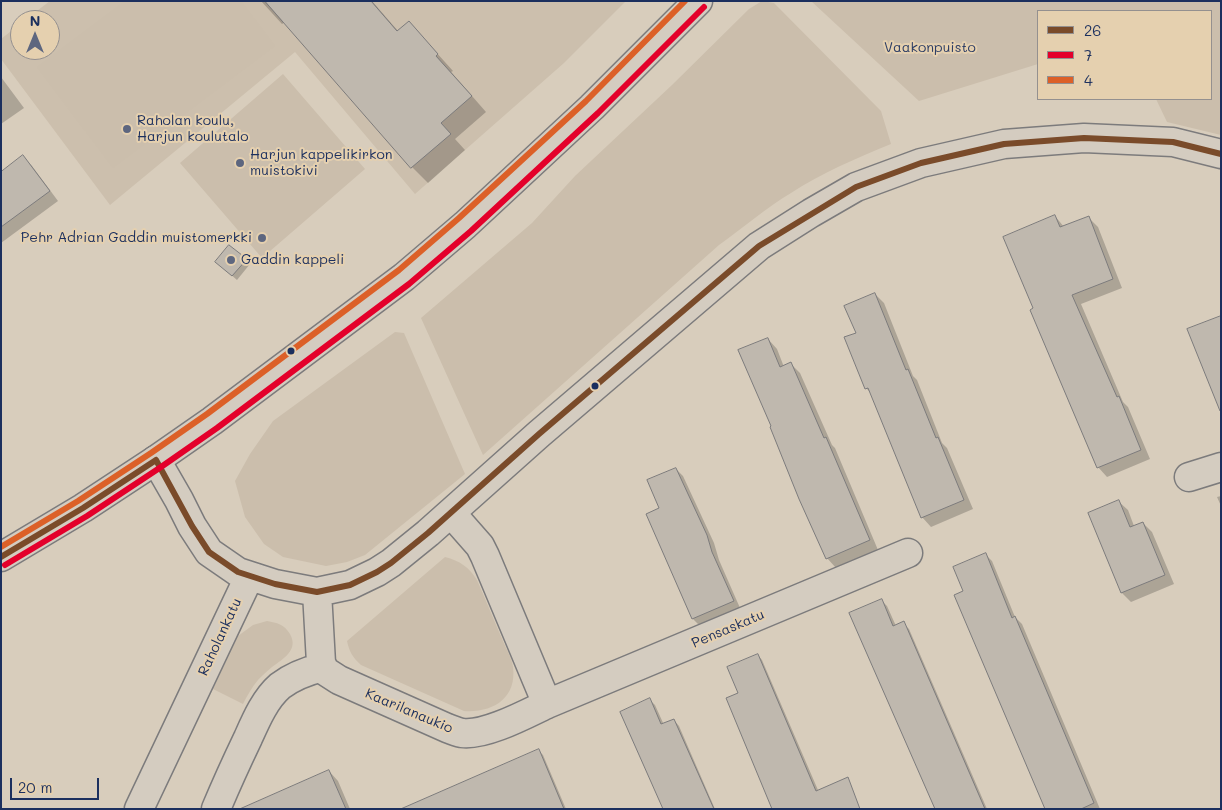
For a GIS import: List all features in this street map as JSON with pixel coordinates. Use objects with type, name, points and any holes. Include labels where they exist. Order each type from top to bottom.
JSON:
[{"type":"street","points":[[1,557],[83,508],[156,460],[404,276],[464,225],[592,107],[698,1]]},
{"type":"street","points":[[156,460],[192,526],[209,552],[238,572],[275,584],[316,592],[350,585],[391,563],[759,246],[856,187],[921,163],[1004,144],[1084,138],[1173,142],[1221,154]]},
{"type":"street","points":[[1189,478],[1221,467]]},
{"type":"street","points":[[451,513],[480,546],[500,588],[547,704]]},
{"type":"street","name":"Pensaskatu","points":[[547,704],[908,553]]},
{"type":"street","name":"Raholankatu","points":[[139,809],[249,577]]},
{"type":"street","points":[[216,809],[258,716],[268,699],[280,686],[293,677],[323,667],[316,592]]},
{"type":"street","name":"Kaarilanaukio","points":[[323,667],[327,674],[338,680],[462,733],[488,729],[547,704]]},
{"type":"shaded area","name":"Raholan koulu, Harjun koulutalo","points":[[50,1],[626,1],[564,63],[415,194],[295,52],[110,205],[1,59],[1,39],[10,32],[10,60],[60,60],[60,10],[38,10]]},
{"type":"green space","points":[[125,1],[241,1],[275,46],[113,168],[37,67],[46,60],[60,60],[60,50]]},
{"type":"green space","points":[[762,1],[774,3],[881,111],[891,144],[814,179],[773,205],[719,245],[483,455],[421,318],[532,223],[575,176],[672,85],[749,9]]},
{"type":"green space","name":"Vaakonpuisto","points":[[811,1],[1221,1],[1221,135],[1167,122],[1156,100],[1212,100],[1212,10],[1037,10],[1037,64],[919,101]]},
{"type":"green space","points":[[283,74],[365,169],[262,258],[180,163]]},
{"type":"green space","points":[[395,332],[404,333],[465,474],[365,555],[347,562],[326,566],[283,557],[264,544],[245,517],[235,481],[250,454],[273,421]]},
{"type":"green space","points":[[445,557],[464,565],[477,580],[513,667],[513,678],[507,695],[493,706],[484,709],[464,711],[361,665],[350,651],[348,645],[347,641]]},
{"type":"green space","points":[[267,621],[283,626],[290,634],[293,645],[288,654],[258,680],[243,704],[213,689],[238,636],[253,625]]},
{"type":"building","points":[[265,1],[371,1],[397,31],[409,21],[438,54],[436,56],[472,96],[441,123],[451,134],[411,168]]},
{"type":"building","points":[[23,155],[50,191],[1,227],[1,172]]},
{"type":"building","points":[[1055,215],[1060,227],[1089,216],[1113,279],[1072,295],[1117,397],[1119,396],[1141,450],[1097,468],[1030,310],[1033,308],[1003,237]]},
{"type":"building","name":"Gaddin kappeli","points":[[229,245],[247,259],[232,276],[215,262]]},
{"type":"building","points":[[875,293],[906,370],[908,369],[964,500],[921,518],[868,388],[865,389],[844,337],[856,333],[844,306]]},
{"type":"building","points":[[1221,316],[1221,411],[1220,411],[1187,329]]},
{"type":"building","points":[[768,338],[780,367],[791,362],[824,438],[826,437],[870,540],[826,559],[799,499],[771,426],[738,350]]},
{"type":"building","points":[[676,468],[707,535],[712,552],[734,601],[692,619],[646,514],[659,508],[647,480]]},
{"type":"building","points":[[1119,500],[1130,527],[1143,522],[1165,575],[1121,593],[1088,513]]},
{"type":"building","points":[[986,553],[1012,618],[1015,616],[1094,803],[1081,809],[1045,809],[954,595],[963,591],[953,567]]},
{"type":"building","points":[[882,599],[893,626],[904,621],[985,809],[935,809],[849,613]]},
{"type":"building","points":[[758,654],[816,791],[848,777],[860,809],[772,809],[726,698],[738,693],[727,667]]},
{"type":"building","points":[[650,698],[661,724],[674,719],[714,809],[663,809],[620,712]]},
{"type":"building","points":[[539,749],[564,809],[401,809]]},
{"type":"building","points":[[329,770],[346,809],[240,809]]},
{"type":"transit line","name":"4","points":[[1,547],[78,501],[151,453],[207,414],[399,270],[459,218],[586,101],[685,1]]},
{"type":"transit line","name":"7","points":[[5,565],[87,516],[161,467],[217,428],[409,284],[471,231],[598,113],[704,7]]},
{"type":"transit line","name":"26","points":[[156,460],[192,526],[209,552],[238,572],[275,584],[317,592],[350,585],[391,563],[428,533],[539,434],[759,246],[856,187],[921,163],[1004,144],[1084,138],[1173,142],[1221,154]]},
{"type":"transit line","name":"26","points":[[1,557],[83,508],[156,460]]},
{"type":"place","name":"Raholan koulu, Harjun koulutalo","points":[[127,129]]},
{"type":"place","name":"Harjun kappelikirkon muistokivi","points":[[240,163]]},
{"type":"place","name":"Pehr Adrian Gaddin muistomerkki","points":[[262,238]]},
{"type":"place","name":"Gaddin kappeli","points":[[231,260]]}]
